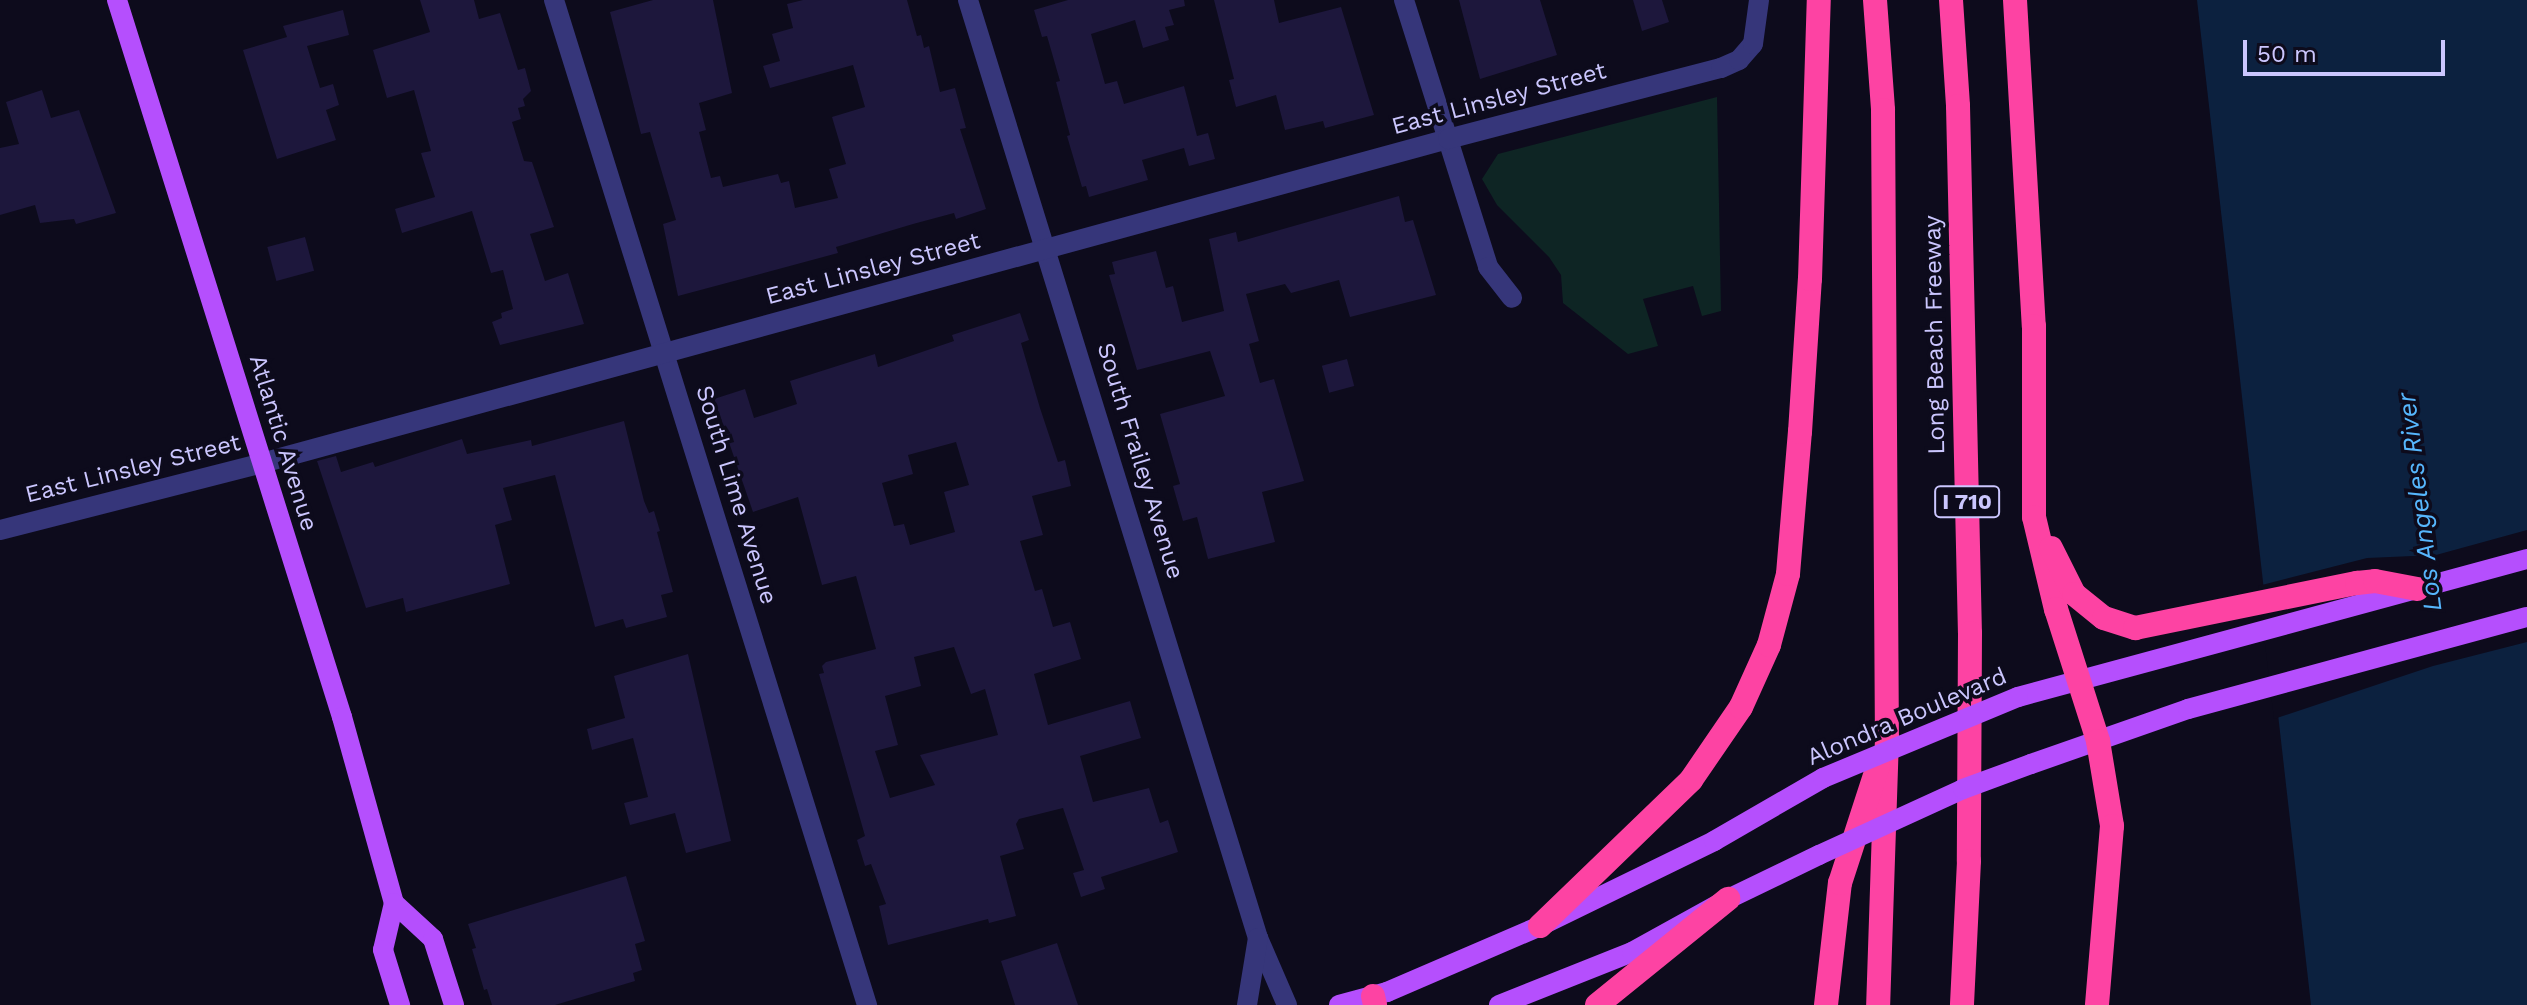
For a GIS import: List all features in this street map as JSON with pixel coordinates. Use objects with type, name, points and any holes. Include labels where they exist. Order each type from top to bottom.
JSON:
[{"type":"highway","points":[[1540,926],[1691,780],[1741,707],[1769,645],[1788,574],[1800,432],[1811,263],[1819,0]]},
{"type":"highway","name":"Long Beach Freeway","points":[[1875,0],[1883,110],[1887,738],[1878,1005]]},
{"type":"highway","name":"Long Beach Freeway","points":[[1951,0],[1958,106],[1970,633],[1969,861],[1962,1005]]},
{"type":"highway","points":[[2015,0],[2034,326],[2034,517],[2078,681],[2098,741],[2112,826],[2097,1005]]},
{"type":"highway","points":[[2034,517],[2074,594],[2104,618],[2135,628],[2178,622],[2357,583],[2383,582],[2417,589]]},
{"type":"highway","points":[[1826,1005],[1840,883],[1887,738]]},
{"type":"highway","points":[[1597,1005],[1728,899]]},
{"type":"main road","name":"Atlantic Avenue","points":[[117,0],[342,717],[394,903],[383,950],[400,1005]]},
{"type":"main road","name":"Alondra Boulevard","points":[[1339,1005],[1374,1001],[1540,926],[1714,841],[1823,778],[2018,697],[2527,559]]},
{"type":"main road","points":[[1499,1005],[1632,952],[1728,899],[1963,789],[2188,709],[2527,617]]},
{"type":"main road","points":[[394,903],[433,939],[454,1005]]},
{"type":"street","name":"South Lime Avenue","points":[[554,0],[867,1005]]},
{"type":"street","name":"South Frailey Avenue","points":[[968,0],[1258,938],[1287,1005]]},
{"type":"street","points":[[1404,0],[1488,267],[1512,298]]},
{"type":"street","name":"East Linsley Street","points":[[0,530],[262,463],[1448,139],[1721,68],[1739,60],[1753,44],[1759,0]]},
{"type":"street","name":"South Frailey Avenue","points":[[1247,1005],[1258,938]]},
{"type":"green space","points":[[1717,97],[1721,311],[1702,316],[1693,286],[1643,299],[1658,346],[1628,354],[1563,303],[1561,275],[1549,257],[1497,205],[1482,179],[1498,154]]},
{"type":"water","name":"Los Angeles River","points":[[2197,0],[2527,0],[2527,1005],[2311,1005]]},
{"type":"pier","points":[[2527,530],[2527,642],[2433,666],[2274,719],[2258,586],[2367,558],[2436,555]]},
{"type":"building","points":[[420,0],[474,0],[479,19],[500,13],[518,70],[525,68],[531,91],[523,99],[525,106],[518,108],[521,119],[512,122],[524,161],[532,162],[554,227],[530,234],[545,281],[568,273],[584,324],[500,345],[492,322],[502,318],[501,313],[513,309],[503,270],[491,273],[472,211],[402,233],[395,209],[435,197],[421,153],[431,151],[414,90],[387,98],[373,50],[430,32]]},
{"type":"building","points":[[653,0],[713,0],[732,93],[699,103],[706,130],[699,132],[711,178],[720,176],[723,187],[778,174],[781,183],[789,181],[795,208],[838,198],[829,169],[846,164],[832,117],[865,107],[853,65],[770,88],[763,66],[780,61],[772,34],[793,28],[787,4],[803,0],[907,0],[917,36],[921,35],[924,48],[929,46],[940,92],[955,88],[966,128],[960,129],[986,209],[956,219],[954,213],[913,224],[836,247],[838,253],[678,296],[663,224],[676,220],[650,132],[641,134],[610,12]]},
{"type":"building","points":[[1068,0],[1184,0],[1185,6],[1169,10],[1174,25],[1165,27],[1169,40],[1143,48],[1135,20],[1091,34],[1105,84],[1117,81],[1124,104],[1184,86],[1197,136],[1208,133],[1215,159],[1189,166],[1184,148],[1142,160],[1148,180],[1089,197],[1086,186],[1082,187],[1067,136],[1070,135],[1056,82],[1060,81],[1047,36],[1042,37],[1034,10]]},
{"type":"building","points":[[1214,0],[1274,0],[1279,23],[1341,7],[1374,115],[1325,128],[1323,121],[1285,130],[1276,95],[1236,107],[1229,80],[1234,79]]},
{"type":"building","points":[[1459,0],[1540,0],[1557,55],[1480,79]]},
{"type":"building","points":[[1633,0],[1662,0],[1669,22],[1642,31]]},
{"type":"building","points":[[343,10],[349,35],[307,46],[320,88],[333,84],[339,105],[326,110],[336,140],[277,159],[243,50],[287,37],[283,26]]},
{"type":"building","points":[[42,90],[51,118],[79,110],[116,213],[76,224],[74,219],[40,223],[35,205],[0,215],[0,148],[19,144],[6,102]]},
{"type":"building","points":[[1399,196],[1405,222],[1413,220],[1436,295],[1350,317],[1339,280],[1291,293],[1285,284],[1246,294],[1259,341],[1249,344],[1260,383],[1274,379],[1304,481],[1262,492],[1275,542],[1208,559],[1197,517],[1183,521],[1173,486],[1180,484],[1160,414],[1225,396],[1210,351],[1137,370],[1109,275],[1115,274],[1112,262],[1156,251],[1166,288],[1173,286],[1182,322],[1224,311],[1209,239],[1236,232],[1238,242]]},
{"type":"building","points":[[305,237],[314,271],[276,281],[267,247]]},
{"type":"building","points":[[1020,313],[1029,340],[1021,343],[1040,408],[1058,462],[1065,460],[1071,486],[1032,496],[1043,535],[1020,541],[1035,591],[1042,589],[1053,627],[1070,622],[1081,659],[1034,674],[1048,725],[1130,701],[1141,738],[1080,756],[1093,802],[1149,788],[1160,823],[1168,820],[1178,852],[1101,877],[1105,889],[1081,897],[1073,873],[1084,870],[1063,808],[1019,819],[1016,824],[1024,849],[1000,856],[1016,916],[989,923],[988,919],[888,945],[879,906],[886,904],[871,864],[865,866],[857,840],[865,836],[819,674],[824,673],[822,666],[826,662],[876,649],[856,576],[822,585],[798,497],[753,512],[714,399],[745,389],[754,418],[797,404],[790,381],[875,354],[878,367],[954,341],[952,335]],"holes":[[[956,442],[969,485],[944,492],[955,532],[910,545],[904,524],[894,526],[882,483],[913,474],[908,455]],[[954,647],[971,694],[985,689],[998,735],[920,755],[935,785],[890,798],[875,751],[898,745],[885,696],[921,686],[914,657]]]},
{"type":"building","points":[[1347,359],[1354,386],[1329,393],[1322,366]]},
{"type":"building","points":[[624,421],[644,501],[649,513],[654,511],[660,531],[657,532],[673,592],[661,595],[667,617],[626,628],[623,619],[595,627],[555,475],[503,488],[512,520],[495,525],[510,584],[406,612],[403,598],[366,608],[317,461],[336,456],[341,472],[373,462],[375,467],[462,439],[467,454],[531,440],[532,446]]},
{"type":"building","points":[[688,654],[731,841],[686,853],[675,813],[630,825],[624,803],[648,797],[633,738],[592,750],[587,729],[625,718],[614,676]]},
{"type":"building","points":[[626,876],[645,941],[635,944],[642,970],[633,973],[635,981],[555,1005],[492,1005],[487,989],[484,990],[468,924]]},
{"type":"building","points":[[1057,943],[1078,1005],[1015,1005],[1001,961]]}]
